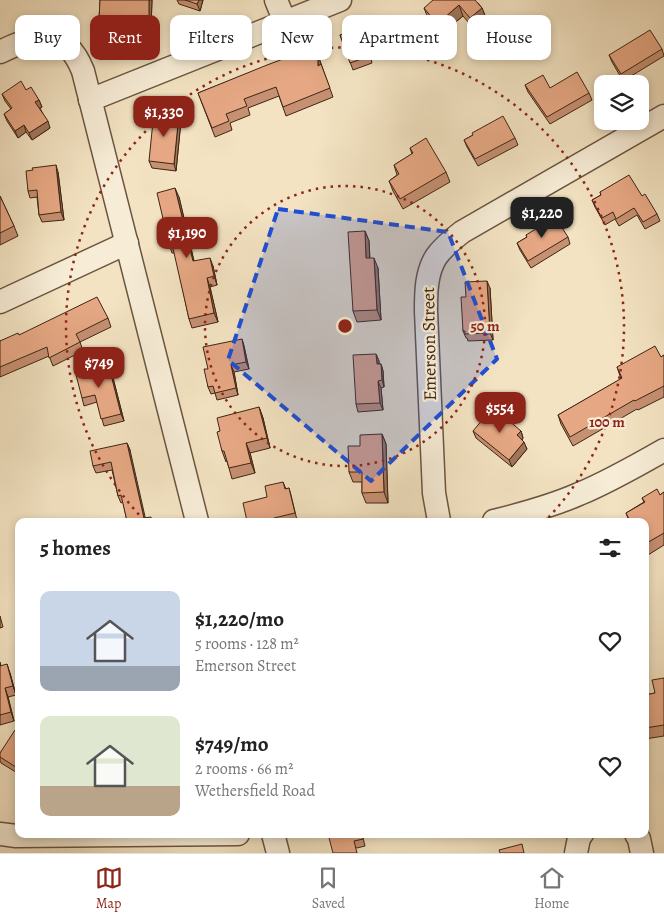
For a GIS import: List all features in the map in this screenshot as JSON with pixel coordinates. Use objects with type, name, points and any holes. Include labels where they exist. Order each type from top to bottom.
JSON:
[{"type":"street","points":[[276,0],[282,15]]},
{"type":"street","points":[[302,15],[340,0]]},
{"type":"street","points":[[90,100],[262,31]]},
{"type":"street","points":[[0,52],[18,44],[42,38],[54,39],[63,43],[78,58],[83,71],[196,518]]},
{"type":"street","name":"Emerson Street","points":[[438,518],[434,493],[426,311],[426,291],[429,272],[437,256],[462,232],[664,116]]},
{"type":"street","points":[[0,302],[127,243]]},
{"type":"street","points":[[504,518],[577,495],[626,472],[664,450]]},
{"type":"street","points":[[0,834],[15,836]]},
{"type":"street","points":[[274,838],[278,853]]},
{"type":"street","points":[[576,853],[578,838]]},
{"type":"street","points":[[639,838],[642,853]]},
{"type":"highlighted area","points":[[278,209],[448,232],[497,359],[371,481],[228,360]]},
{"type":"building","points":[[100,0],[149,0],[149,15],[99,15]]},
{"type":"building","points":[[185,0],[199,0],[197,4]]},
{"type":"building","points":[[433,0],[475,0],[482,8],[474,15],[467,15],[459,5],[447,15],[430,15],[424,8]]},
{"type":"building","points":[[650,30],[662,49],[621,74],[609,55]]},
{"type":"building","points":[[280,60],[318,60],[318,66],[321,64],[330,88],[283,107],[276,87],[244,99],[247,106],[226,114],[229,121],[212,128],[198,93]]},
{"type":"building","points":[[577,72],[589,93],[547,117],[525,85],[543,75],[550,88]]},
{"type":"building","points":[[21,81],[26,90],[31,87],[39,100],[35,102],[48,121],[29,133],[24,125],[15,131],[4,114],[12,108],[2,94]]},
{"type":"building","points":[[154,111],[179,114],[174,164],[149,161]]},
{"type":"building","points":[[503,116],[515,138],[475,159],[464,140],[473,135],[472,133]]},
{"type":"building","points":[[426,138],[446,172],[400,199],[389,181],[399,174],[394,165],[413,153],[410,148]]},
{"type":"building","points":[[56,165],[61,212],[39,215],[37,190],[28,191],[26,171],[33,170],[32,168]]},
{"type":"building","points":[[629,175],[642,196],[645,194],[657,214],[643,222],[634,208],[616,219],[613,212],[602,218],[592,200],[601,195],[600,192]]},
{"type":"building","points":[[175,188],[193,261],[210,258],[214,276],[207,278],[214,313],[189,319],[172,244],[169,244],[157,193]]},
{"type":"building","points":[[0,196],[14,226],[0,233]]},
{"type":"building","points":[[555,217],[568,237],[528,261],[517,243],[527,237],[526,235]]},
{"type":"building","points":[[365,231],[366,258],[374,258],[377,310],[353,311],[348,232]]},
{"type":"building","points":[[487,281],[490,333],[465,334],[465,331],[463,331],[461,297],[466,297],[465,282]]},
{"type":"building","points":[[97,297],[108,318],[76,334],[80,342],[49,358],[47,347],[0,367],[0,341],[18,333],[19,335]]},
{"type":"building","points":[[242,339],[246,362],[231,365],[236,388],[215,393],[213,386],[208,387],[204,369],[208,369],[203,347]]},
{"type":"building","points":[[655,346],[661,357],[664,355],[664,386],[634,400],[570,437],[558,415],[622,378],[617,367]]},
{"type":"building","points":[[376,354],[377,364],[381,364],[382,380],[378,381],[380,403],[356,404],[353,355]]},
{"type":"building","points":[[105,364],[107,368],[109,367],[121,414],[101,419],[95,395],[82,398],[75,371]]},
{"type":"building","points":[[259,407],[267,438],[246,443],[251,463],[229,468],[217,432],[220,431],[217,418]]},
{"type":"building","points":[[493,407],[521,431],[517,435],[524,442],[509,460],[473,431]]},
{"type":"building","points":[[382,434],[384,492],[362,493],[362,472],[349,472],[348,446],[360,446],[360,435]]},
{"type":"building","points":[[127,443],[144,518],[126,518],[121,495],[118,496],[111,462],[93,466],[90,451]]},
{"type":"building","points":[[283,482],[285,489],[289,488],[295,513],[274,518],[246,518],[243,503],[267,497],[265,486]]},
{"type":"building","points":[[657,489],[660,495],[664,492],[664,533],[649,542],[649,518],[628,518],[626,513],[645,502],[642,498]]},
{"type":"building","points":[[7,664],[13,686],[5,688],[11,712],[0,715],[0,666]]},
{"type":"building","points":[[664,678],[664,725],[649,727],[649,694],[655,693],[652,680]]},
{"type":"building","points":[[15,730],[15,766],[0,757],[0,753]]},
{"type":"building","points":[[329,838],[363,838],[354,841],[357,853],[333,853]]},
{"type":"building","points":[[522,844],[524,853],[500,853],[499,850]]}]
